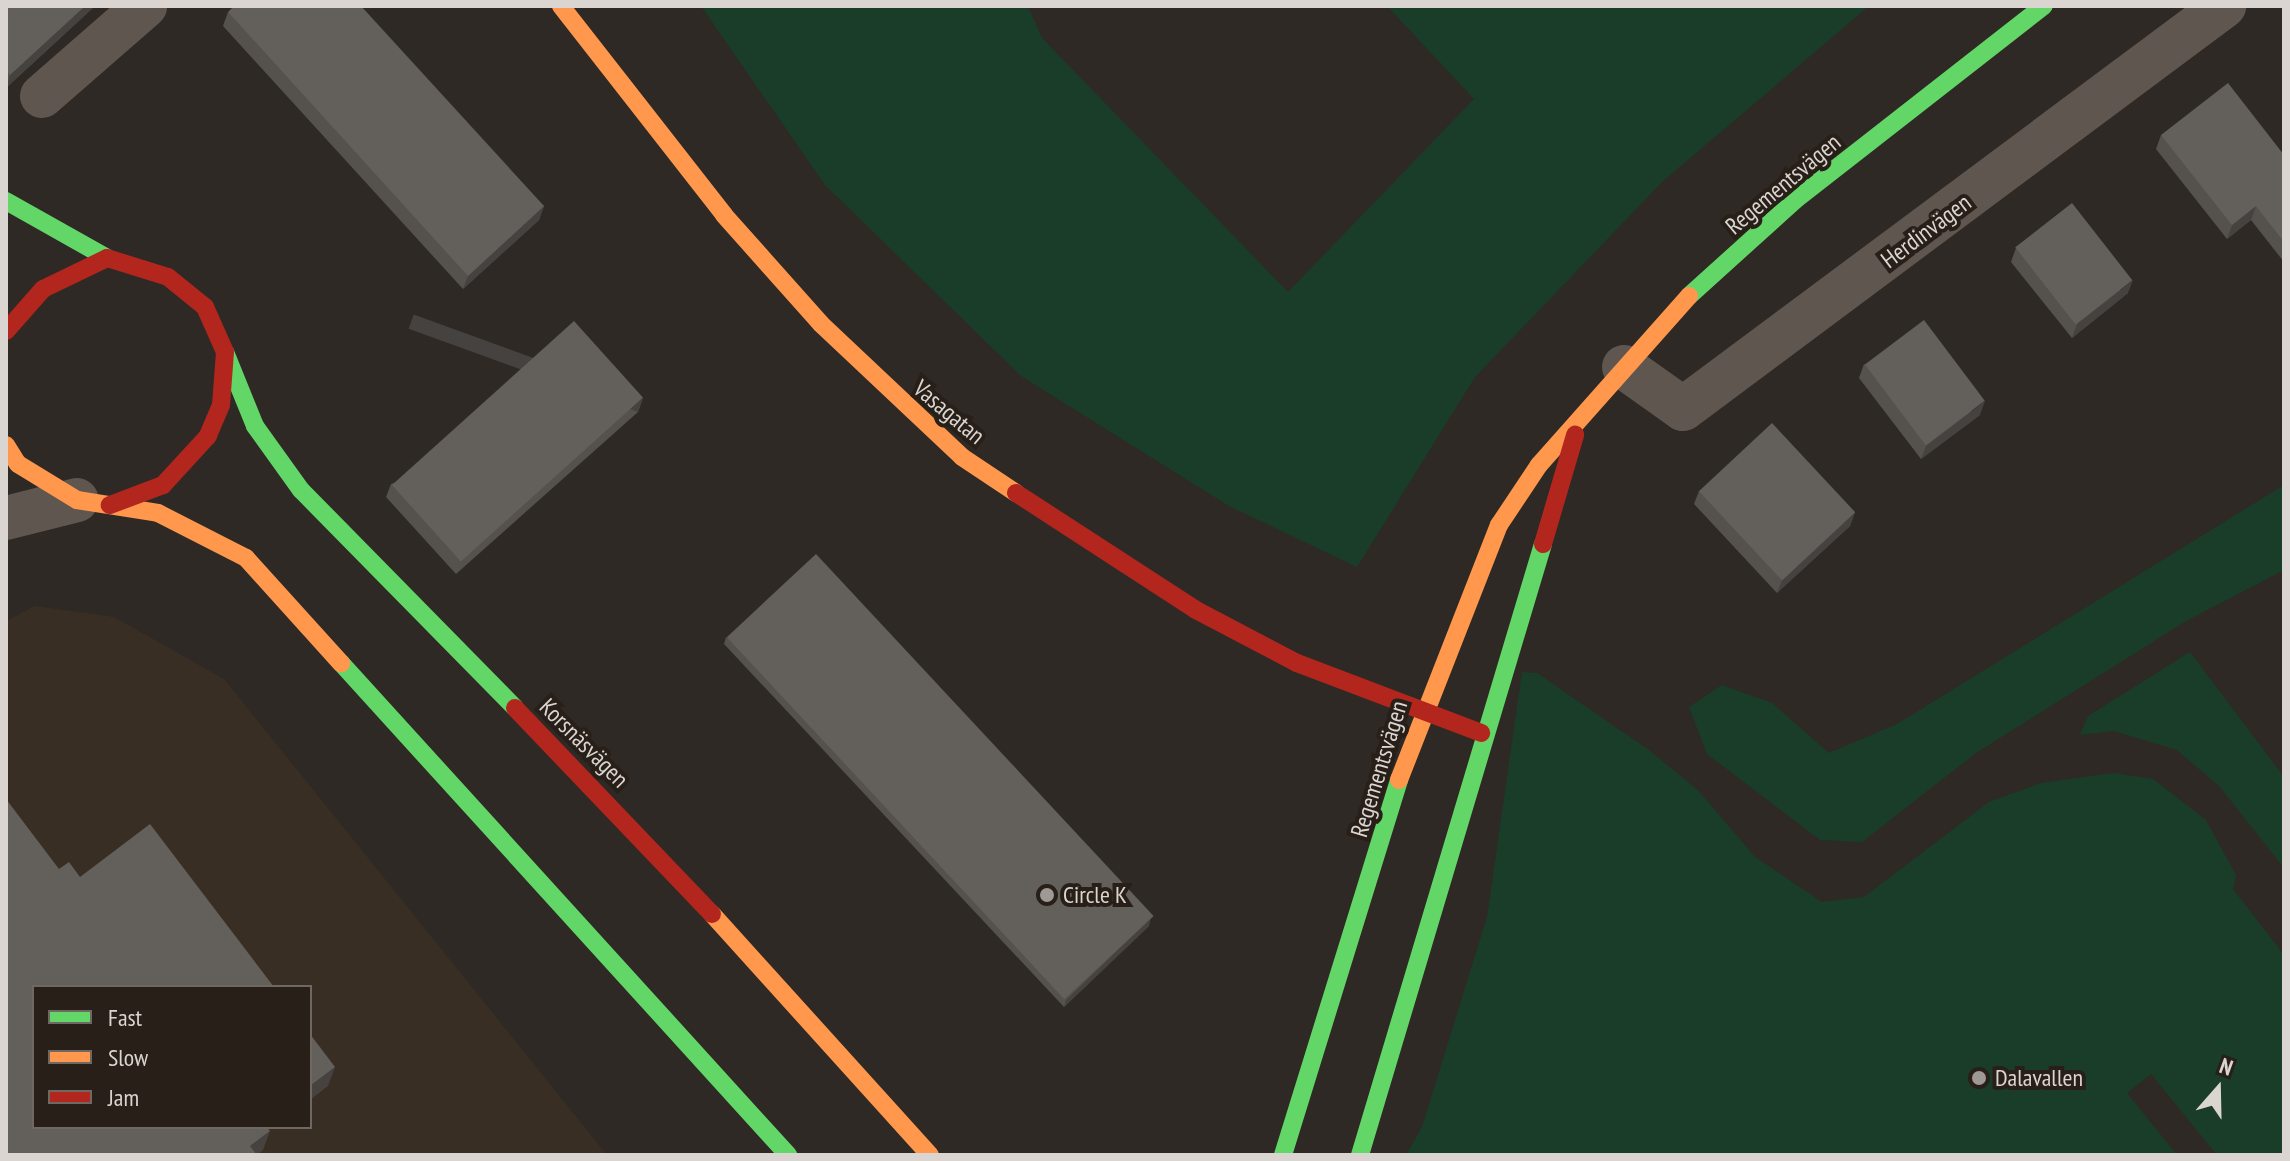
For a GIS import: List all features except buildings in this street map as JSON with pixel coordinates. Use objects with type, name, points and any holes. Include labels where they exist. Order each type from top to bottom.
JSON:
[{"type":"street","points":[[42,96],[145,6]]},
{"type":"street","name":"Vasagatan","points":[[561,6],[724,215],[821,324],[962,457],[1196,610],[1297,663],[1420,713],[1481,733]]},
{"type":"street","name":"Regementsvägen","points":[[1283,1155],[1420,713],[1499,525],[1624,367],[1794,201],[2044,6]]},
{"type":"street","name":"Herdinvägen","points":[[1624,367],[1683,409],[2224,6]]},
{"type":"street","points":[[6,201],[107,258]]},
{"type":"street","points":[[6,331],[43,289],[107,258]]},
{"type":"street","name":"Korsnäsvägen","points":[[107,258],[141,264],[187,291],[205,307],[255,426],[301,490],[625,819],[930,1155]]},
{"type":"street","points":[[6,518],[144,496],[186,467],[221,405],[225,352]]},
{"type":"street","name":"Regementsvägen","points":[[1360,1155],[1481,733],[1577,425]]},
{"type":"street","points":[[6,445],[18,464],[90,504],[158,513],[246,558],[788,1155]]},
{"type":"shaded area","points":[[35,606],[114,617],[224,679],[607,1155],[6,1155],[6,621]]},
{"type":"green space","points":[[701,6],[1028,6],[1042,38],[1288,292],[1474,99],[1387,6],[1869,6],[1662,182],[1475,377],[1357,567],[1229,506],[1021,376],[825,185]]},
{"type":"green space","points":[[2284,485],[2284,570],[2186,621],[1976,753],[1862,842],[1820,840],[1707,754],[1689,707],[1722,685],[1772,703],[1829,753],[1897,724]]},
{"type":"green space","points":[[2190,652],[2284,777],[2284,868],[2220,787],[2177,750],[2114,731],[2080,735],[2088,716]]},
{"type":"green space","points":[[1522,672],[1537,673],[1646,748],[1698,790],[1755,857],[1822,902],[1864,897],[1989,802],[2041,783],[2113,773],[2153,779],[2206,820],[2236,875],[2233,889],[2284,955],[2284,1155],[2217,1155],[2151,1074],[2127,1093],[2177,1155],[1406,1155],[1422,1127],[1487,917]]},
{"type":"traffic: fast","points":[[1689,296],[1794,201],[2044,6]]},
{"type":"traffic: fast","points":[[6,201],[107,258]]},
{"type":"traffic: fast","points":[[225,352],[255,426],[301,490],[515,708]]},
{"type":"traffic: fast","points":[[1360,1155],[1543,544]]},
{"type":"traffic: fast","points":[[341,663],[788,1155]]},
{"type":"traffic: fast","points":[[1283,1155],[1399,780]]},
{"type":"traffic: slow","points":[[561,6],[724,215],[821,324],[962,457],[1016,493]]},
{"type":"traffic: slow","points":[[1399,780],[1499,525],[1539,465],[1689,296]]},
{"type":"traffic: slow","points":[[6,445],[18,464],[77,500],[158,513],[246,558],[341,663]]},
{"type":"traffic: slow","points":[[712,914],[930,1155]]},
{"type":"traffic: jam","points":[[6,331],[43,289],[107,258],[168,277],[205,307],[225,352],[221,405],[208,436],[163,485],[110,505]]},
{"type":"traffic: jam","points":[[1543,544],[1575,435]]},
{"type":"traffic: jam","points":[[1016,493],[1196,610],[1297,663],[1481,733]]},
{"type":"traffic: jam","points":[[515,708],[712,914]]},
{"type":"place","name":"Circle K","points":[[1047,895]]},
{"type":"place","name":"Dalavallen","points":[[1979,1078]]}]
